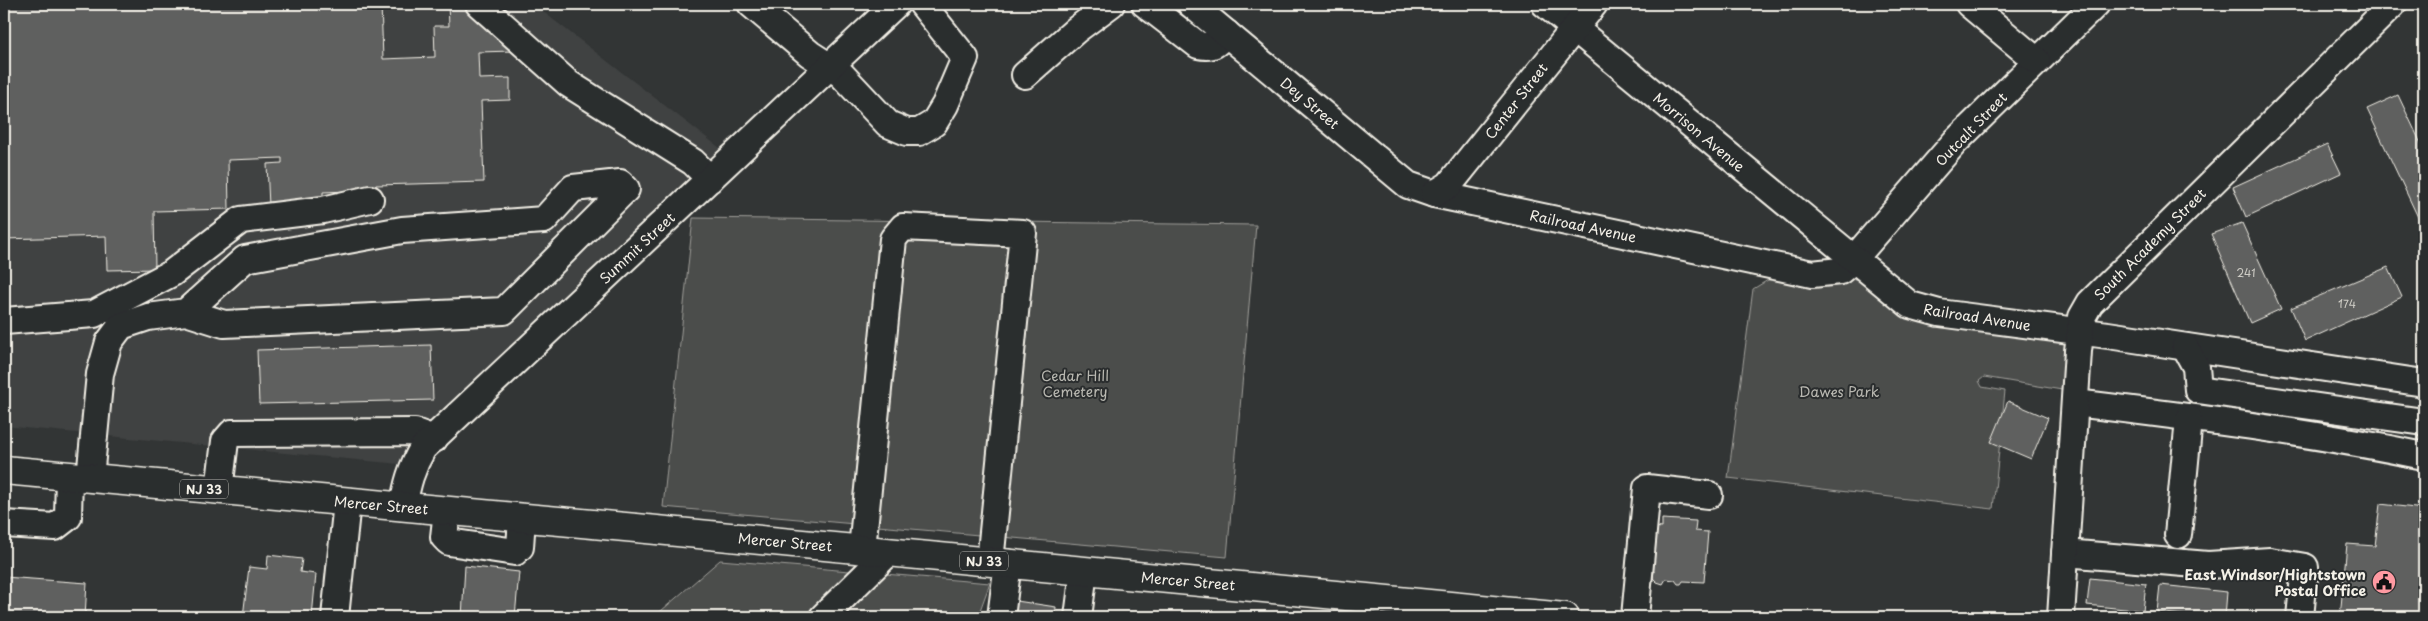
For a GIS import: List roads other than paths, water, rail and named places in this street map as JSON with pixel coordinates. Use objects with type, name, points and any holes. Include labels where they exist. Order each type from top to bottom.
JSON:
[{"type":"main road","name":"Mercer Street","points":[[4,470],[862,549],[1084,571],[1445,611],[1565,617]]},
{"type":"street","points":[[479,4],[568,84],[692,162],[710,179]]},
{"type":"street","points":[[751,4],[810,54],[841,74],[888,124],[907,132],[919,132],[934,123],[945,105],[965,58],[922,4]]},
{"type":"street","name":"Summit Street","points":[[403,507],[407,482],[413,464],[424,448],[896,4]]},
{"type":"street","points":[[1025,75],[1076,30],[1111,4]]},
{"type":"street","points":[[1145,4],[1198,45],[1208,47],[1217,44],[1226,33]]},
{"type":"street","name":"Dey Street","points":[[1191,4],[1408,185],[1434,194]]},
{"type":"street","name":"Morrison Avenue","points":[[1544,4],[1853,260]]},
{"type":"street","name":"Center Street","points":[[1434,194],[1449,185],[1594,4]]},
{"type":"street","points":[[1969,4],[2037,61]]},
{"type":"street","name":"Outcalt Street","points":[[1853,260],[1956,142],[2096,4]]},
{"type":"street","name":"South Academy Street","points":[[2061,617],[2079,332],[2082,317],[2090,303],[2393,4]]},
{"type":"street","points":[[4,524],[55,527],[68,517],[80,477],[100,374],[109,342],[121,326],[148,317],[186,312],[224,324],[504,311],[626,189],[620,183],[573,188],[544,220],[402,230],[245,259],[186,312]]},
{"type":"street","name":"Railroad Avenue","points":[[1434,194],[1812,274],[1840,271],[1853,260],[1910,305],[1927,311],[2186,347],[2424,383]]},
{"type":"street","points":[[4,321],[94,314],[172,273],[241,220],[323,210],[370,199]]},
{"type":"street","points":[[862,549],[893,239],[903,227],[1023,234],[999,563],[1001,617]]},
{"type":"street","points":[[2186,347],[2196,367],[2198,390],[2424,422]]},
{"type":"street","points":[[2075,403],[2189,419],[2276,428],[2424,456]]},
{"type":"street","points":[[2178,535],[2189,419]]},
{"type":"street","points":[[219,490],[224,441],[232,433],[415,432],[434,439]]},
{"type":"street","points":[[1635,617],[1647,488],[1709,495]]},
{"type":"street","points":[[335,617],[347,502]]},
{"type":"street","points":[[823,617],[889,552]]},
{"type":"street","points":[[2065,552],[2208,564],[2270,561],[2305,568],[2300,617]]},
{"type":"street","points":[[1078,617],[1084,571]]},
{"type":"place","name":"East Windsor/Hightstown Postal Office","points":[[2384,582]]},
{"type":"park label","name":"Cedar Hill Cemetery","points":[[1075,384]]},
{"type":"park label","name":"Dawes Park","points":[[1839,391]]}]
